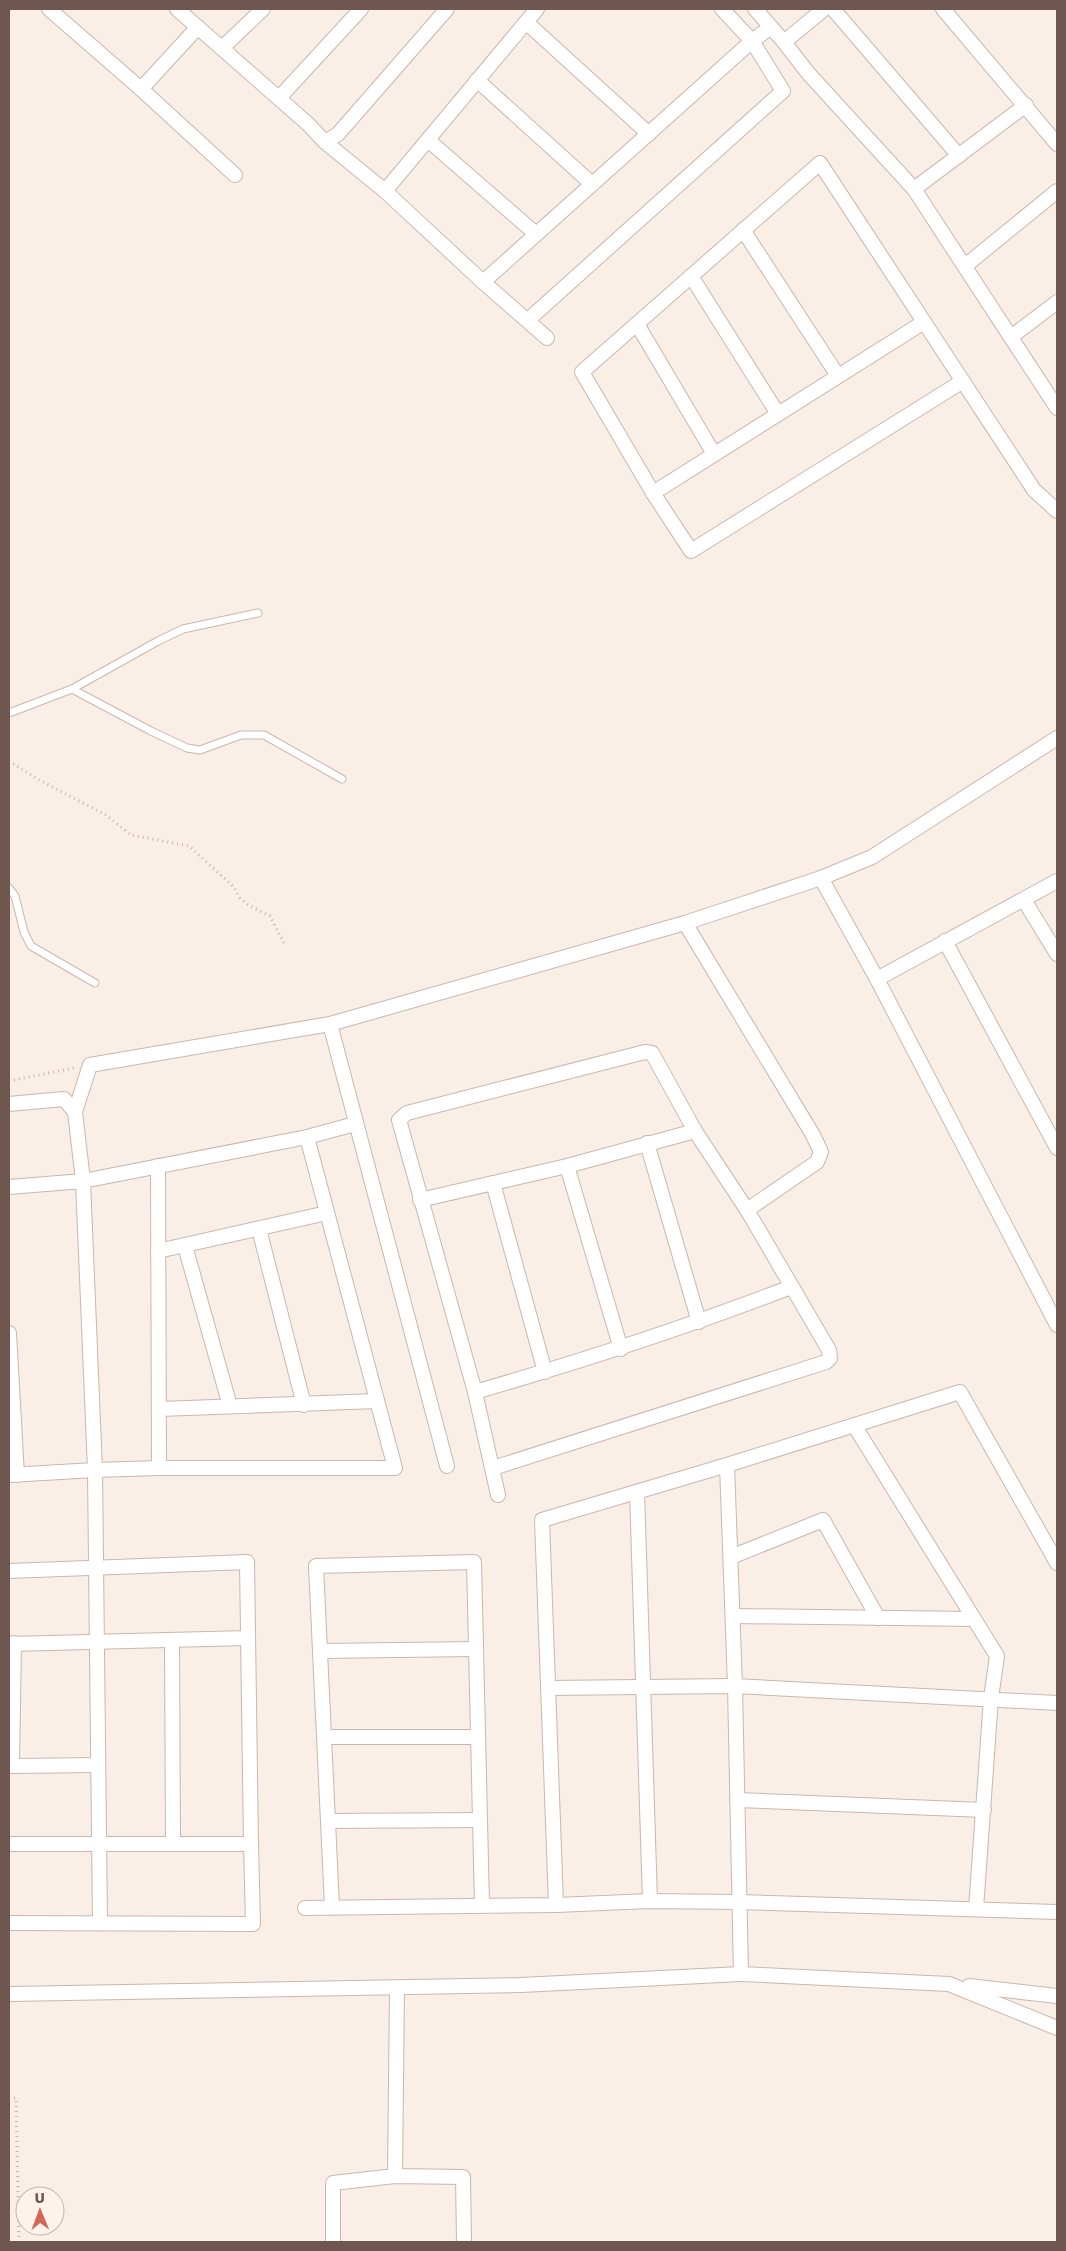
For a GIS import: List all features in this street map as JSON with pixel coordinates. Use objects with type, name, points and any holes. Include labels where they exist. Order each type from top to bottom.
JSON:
[{"type":"street","points":[[49,9],[141,89],[235,175]]},
{"type":"street","points":[[222,48],[263,9]]},
{"type":"street","points":[[279,98],[360,9]]},
{"type":"street","points":[[325,142],[338,134],[447,9]]},
{"type":"street","points":[[385,191],[537,9]]},
{"type":"street","points":[[528,320],[783,91],[752,41],[722,9]]},
{"type":"street","points":[[755,9],[808,73],[914,189],[1011,337],[1056,401]]},
{"type":"street","points":[[784,42],[824,9]]},
{"type":"street","points":[[833,9],[958,156]]},
{"type":"street","points":[[943,9],[1057,144]]},
{"type":"street","points":[[179,10],[279,98],[325,142],[385,191],[482,282],[547,338]]},
{"type":"street","points":[[526,22],[649,134]]},
{"type":"street","points":[[141,89],[198,27]]},
{"type":"street","points":[[482,282],[752,41],[771,27]]},
{"type":"street","points":[[478,80],[592,184]]},
{"type":"street","points":[[914,189],[1026,105]]},
{"type":"street","points":[[428,140],[536,234]]},
{"type":"street","points":[[963,381],[691,551],[653,493],[582,372],[820,163],[963,381],[1034,490],[1057,511]]},
{"type":"street","points":[[965,266],[1057,191]]},
{"type":"street","points":[[743,230],[838,376]]},
{"type":"street","points":[[691,276],[778,414]]},
{"type":"street","points":[[1011,337],[1057,302]]},
{"type":"street","points":[[653,493],[924,322]]},
{"type":"street","points":[[637,324],[714,454]]},
{"type":"street","points":[[75,1112],[90,1066],[330,1024],[686,923],[821,878],[872,857],[1057,738]]},
{"type":"street","points":[[821,878],[877,979],[1057,1325]]},
{"type":"street","points":[[877,979],[1057,881]]},
{"type":"street","points":[[1024,900],[1057,954]]},
{"type":"street","points":[[686,923],[813,1135],[821,1152],[817,1162],[747,1210]]},
{"type":"street","points":[[945,941],[1052,1128],[1057,1148]]},
{"type":"street","points":[[330,1024],[447,1466]]},
{"type":"street","points":[[493,1468],[826,1362],[830,1358],[828,1350],[747,1210],[694,1131],[652,1053],[645,1052],[435,1105],[407,1113],[399,1120],[475,1392],[498,1494]]},
{"type":"street","points":[[9,1104],[64,1099],[71,1105],[75,1112],[83,1181],[96,1470],[100,1924]]},
{"type":"street","points":[[9,1187],[83,1181],[307,1137],[356,1124]]},
{"type":"street","points":[[420,1200],[567,1166],[694,1131]]},
{"type":"street","points":[[9,1333],[13,1475],[159,1468],[395,1468],[307,1137]]},
{"type":"street","points":[[647,1143],[699,1322]]},
{"type":"street","points":[[158,1166],[159,1468]]},
{"type":"street","points":[[567,1166],[621,1349]]},
{"type":"street","points":[[493,1184],[545,1372]]},
{"type":"street","points":[[158,1252],[327,1213]]},
{"type":"street","points":[[259,1229],[304,1405]]},
{"type":"street","points":[[185,1246],[230,1406]]},
{"type":"street","points":[[475,1392],[621,1349],[791,1287]]},
{"type":"street","points":[[556,1905],[542,1520],[727,1466],[960,1392],[1057,1564]]},
{"type":"street","points":[[159,1409],[377,1401]]},
{"type":"street","points":[[854,1425],[997,1656],[991,1698],[976,1909]]},
{"type":"street","points":[[727,1466],[736,1686],[740,1974]]},
{"type":"street","points":[[636,1492],[650,1901]]},
{"type":"street","points":[[730,1557],[823,1520],[878,1618]]},
{"type":"street","points":[[9,1571],[247,1562],[253,1924],[9,1924]]},
{"type":"street","points":[[332,1907],[316,1566],[474,1562],[482,1905]]},
{"type":"street","points":[[733,1616],[974,1619]]},
{"type":"street","points":[[98,1765],[10,1766],[12,1643],[248,1638]]},
{"type":"street","points":[[172,1640],[173,1844]]},
{"type":"street","points":[[320,1651],[476,1649]]},
{"type":"street","points":[[548,1688],[736,1686],[991,1698],[1057,1703]]},
{"type":"street","points":[[324,1737],[478,1737]]},
{"type":"street","points":[[737,1800],[984,1810]]},
{"type":"street","points":[[328,1821],[480,1820]]},
{"type":"street","points":[[9,1844],[251,1844]]},
{"type":"street","points":[[305,1908],[556,1905],[650,1901],[1057,1912]]},
{"type":"street","points":[[9,1994],[521,1986],[740,1974],[949,1984],[1057,1996]]},
{"type":"street","points":[[949,1984],[1057,2028]]},
{"type":"street","points":[[395,2176],[397,1988]]},
{"type":"street","points":[[333,2242],[333,2184],[395,2176],[463,2177],[464,2242]]},
{"type":"lane","points":[[9,713],[72,689],[183,629],[258,613]]},
{"type":"lane","points":[[72,689],[158,735],[187,748],[200,750],[241,735],[264,735],[342,779]]},
{"type":"lane","points":[[9,888],[15,896],[21,925],[31,946],[94,983]]},
{"type":"path","points":[[9,762],[106,815],[131,835],[189,846],[234,888],[240,898],[248,905],[270,916],[285,945]]},
{"type":"path","points":[[9,1081],[90,1066]]},
{"type":"path","points":[[9,2098],[16,2098],[19,2242]]}]
